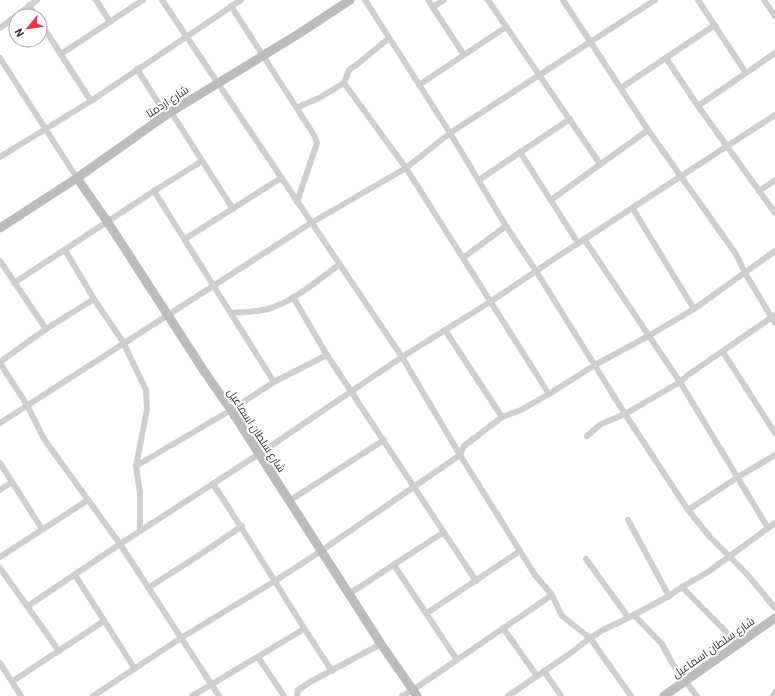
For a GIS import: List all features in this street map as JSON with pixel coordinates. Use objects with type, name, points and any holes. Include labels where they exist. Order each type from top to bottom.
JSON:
[{"type":"street","points":[[0,28],[37,0]]},
{"type":"street","points":[[96,0],[110,22]]},
{"type":"street","points":[[61,54],[143,0]]},
{"type":"street","points":[[162,0],[402,357],[460,455],[535,575],[552,595],[562,616],[590,638],[632,696]]},
{"type":"street","points":[[0,157],[91,101],[240,0]]},
{"type":"street","name":"شارع اردمتا","points":[[0,228],[77,178],[168,114],[264,56],[350,0]]},
{"type":"street","points":[[365,0],[450,133],[506,226],[536,271],[625,414],[688,510],[729,557],[743,569],[775,608]]},
{"type":"street","points":[[428,0],[464,55]]},
{"type":"street","points":[[433,7],[444,0]]},
{"type":"street","points":[[488,0],[600,164]]},
{"type":"street","points":[[563,0],[680,177],[736,254],[745,273],[774,319],[688,375],[680,382],[625,414],[601,424],[587,436]]},
{"type":"street","points":[[0,423],[123,342],[311,223],[406,168],[450,133],[655,0]]},
{"type":"street","points":[[698,0],[746,72]]},
{"type":"street","points":[[764,0],[775,16]]},
{"type":"street","points":[[231,6],[298,108],[317,143],[297,202]]},
{"type":"street","points":[[621,88],[715,25]]},
{"type":"street","points":[[419,85],[506,27]]},
{"type":"street","points":[[48,34],[91,101]]},
{"type":"street","points":[[298,108],[319,98],[344,83],[348,70],[389,38]]},
{"type":"street","points":[[698,106],[775,53]]},
{"type":"street","points":[[0,58],[44,129],[77,178]]},
{"type":"street","points":[[666,58],[698,106],[775,213]]},
{"type":"street","points":[[137,69],[202,161],[233,208]]},
{"type":"street","points":[[344,83],[406,168],[549,394]]},
{"type":"street","points":[[28,606],[120,544],[259,454],[402,357],[490,302],[775,115]]},
{"type":"street","points":[[479,180],[570,119]]},
{"type":"street","points":[[550,200],[648,130]]},
{"type":"street","points":[[520,152],[578,243]]},
{"type":"street","points":[[14,283],[154,190],[202,161]]},
{"type":"street","name":"شارع سلطان اسماعيل","points":[[77,178],[107,221],[167,315],[231,410],[381,644],[415,693]]},
{"type":"street","points":[[185,239],[281,178]]},
{"type":"street","points":[[759,191],[775,180]]},
{"type":"street","points":[[154,190],[274,382]]},
{"type":"street","points":[[633,209],[694,309]]},
{"type":"street","points":[[463,258],[506,226]]},
{"type":"street","points":[[584,239],[650,335],[680,382],[768,528]]},
{"type":"street","points":[[65,250],[123,342],[146,390],[147,409],[136,466],[140,493],[140,531]]},
{"type":"street","points":[[93,696],[181,638],[275,581],[321,551],[460,455],[464,446],[502,417],[521,410],[595,365],[694,309],[775,251]]},
{"type":"street","points":[[0,261],[46,329]]},
{"type":"street","points":[[231,313],[267,309],[278,306],[340,264]]},
{"type":"street","points":[[293,297],[327,355],[476,581]]},
{"type":"street","points":[[94,298],[46,329],[0,362],[27,405],[44,439],[120,544],[148,588],[157,598],[219,696]]},
{"type":"street","points":[[445,330],[502,417]]},
{"type":"street","points":[[723,352],[775,433]]},
{"type":"street","points":[[136,466],[231,410],[274,382],[327,355]]},
{"type":"street","points":[[289,501],[384,440]]},
{"type":"street","points":[[688,510],[775,455]]},
{"type":"street","points":[[0,463],[42,529]]},
{"type":"street","points":[[0,490],[12,482]]},
{"type":"street","points":[[213,484],[242,526],[304,629],[332,671]]},
{"type":"street","points":[[0,558],[88,500]]},
{"type":"street","points":[[628,520],[669,596]]},
{"type":"street","points":[[508,696],[590,638],[669,596],[708,572],[775,523]]},
{"type":"street","points":[[148,588],[242,526]]},
{"type":"street","points":[[349,594],[444,532]]},
{"type":"street","points":[[426,613],[520,551]]},
{"type":"street","points":[[586,559],[631,616],[662,644],[672,663],[697,696]]},
{"type":"street","points":[[394,565],[457,660]]},
{"type":"street","points":[[0,568],[59,651]]},
{"type":"street","points":[[75,574],[135,669]]},
{"type":"street","points":[[682,587],[738,644]]},
{"type":"street","points":[[402,696],[415,693],[457,660],[552,595]]},
{"type":"street","name":"شارع سلطان اسماعيل","points":[[664,696],[775,618]]},
{"type":"street","points":[[13,681],[104,621]]},
{"type":"street","points":[[503,628],[537,676]]},
{"type":"street","points":[[192,696],[304,629]]},
{"type":"street","points":[[296,696],[298,690],[304,686],[381,644]]},
{"type":"street","points":[[258,657],[284,696]]},
{"type":"street","points":[[0,663],[22,696]]},
{"type":"street","points":[[544,671],[562,696]]},
{"type":"street","points":[[774,696],[775,692]]}]
